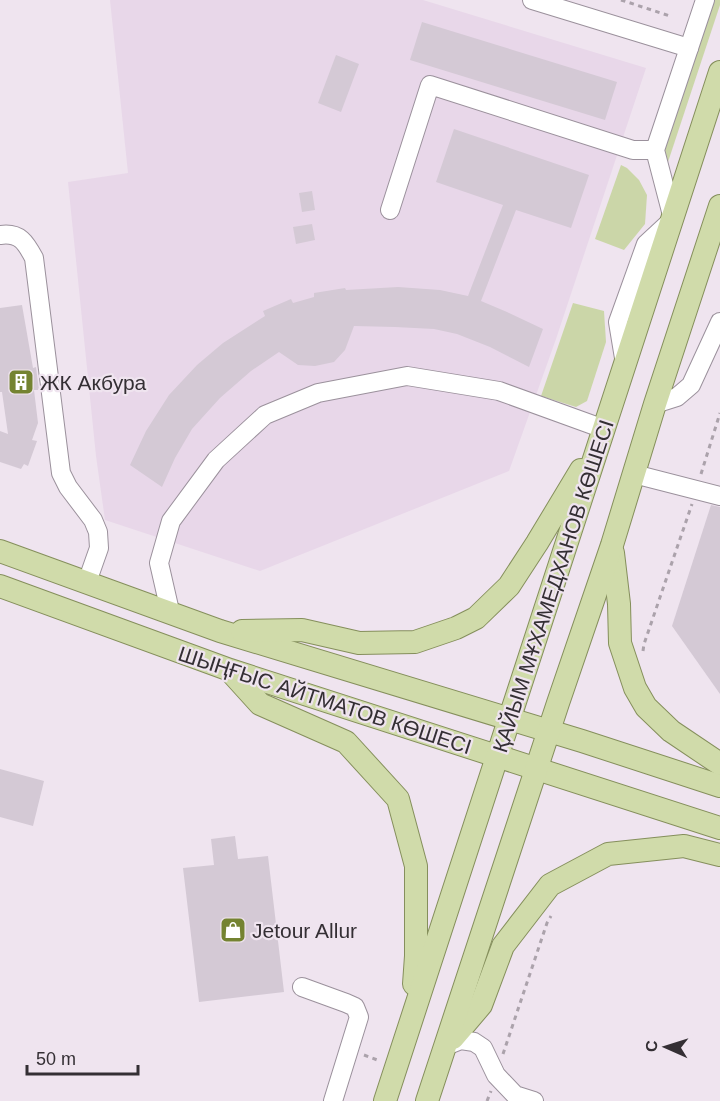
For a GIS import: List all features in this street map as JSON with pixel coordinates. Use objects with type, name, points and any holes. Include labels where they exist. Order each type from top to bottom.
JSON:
[{"type":"main road","name":"ҚАЙЫМ МҰХАМЕДХАНОВ КӨШЕСІ","points":[[385,1101],[720,72]]},
{"type":"main road","name":"ҚАЙЫМ МҰХАМЕДХАНОВ КӨШЕСІ","points":[[427,1101],[612,544],[720,206]]},
{"type":"main road","points":[[220,631],[302,630],[359,643],[415,642],[456,628],[476,618],[509,586],[604,429]]},
{"type":"main road","points":[[612,544],[619,604],[620,644],[635,688],[646,706],[671,731],[720,764]]},
{"type":"main road","name":"ШЫҢҒЫС АЙТМАТОВ КӨШЕСІ","points":[[0,550],[220,631],[549,731],[720,786]]},
{"type":"main road","name":"ШЫҢҒЫС АЙТМАТОВ КӨШЕСІ","points":[[0,586],[230,670],[720,828]]},
{"type":"main road","points":[[230,670],[260,704],[346,742],[398,799],[416,866],[416,956],[412,1016]]},
{"type":"main road","points":[[446,1046],[481,1005],[503,946],[550,885],[608,854],[684,846],[720,855]]},
{"type":"street","points":[[532,0],[689,48]]},
{"type":"street","points":[[673,219],[655,150],[705,0]]},
{"type":"street","points":[[390,210],[429,85],[633,150],[655,150]]},
{"type":"street","points":[[0,235],[18,237],[26,242],[34,258],[61,473],[68,487],[93,520],[98,532],[99,548],[87,582]]},
{"type":"street","points":[[655,404],[676,397],[692,385],[720,322]]},
{"type":"street","points":[[170,611],[159,563],[171,521],[216,460],[265,415],[318,393],[407,376],[499,391],[604,429]]},
{"type":"street","points":[[634,474],[720,496]]},
{"type":"street","points":[[302,987],[355,1007],[359,1017],[333,1101]]},
{"type":"street","points":[[446,1046],[461,1040],[474,1042],[483,1048],[496,1075],[515,1095],[533,1101]]},
{"type":"path","points":[[621,0],[670,16]]},
{"type":"path","points":[[643,656],[644,644],[720,413]]},
{"type":"path","points":[[488,1101],[532,966],[552,915]]},
{"type":"path","points":[[349,1049],[396,1067]]},
{"type":"shaded area","points":[[110,0],[423,0],[646,68],[556,339],[509,471],[260,571],[105,520],[96,456],[68,182],[128,173]]},
{"type":"green space","points":[[713,0],[720,0],[720,5],[666,168],[662,156]]},
{"type":"green space","points":[[621,165],[639,180],[647,195],[645,224],[624,250],[595,239]]},
{"type":"green space","points":[[573,303],[604,311],[606,342],[587,401],[576,407],[541,396]]},
{"type":"building","points":[[422,22],[617,82],[605,120],[410,60]]},
{"type":"building","points":[[336,55],[359,64],[341,112],[318,103]]},
{"type":"building","points":[[454,129],[589,175],[571,228],[516,210],[481,301],[543,329],[529,367],[490,347],[457,334],[434,329],[354,326],[345,350],[334,362],[315,366],[298,365],[279,352],[251,371],[220,398],[192,429],[162,487],[130,465],[146,431],[169,395],[197,365],[223,343],[265,316],[263,311],[291,299],[293,303],[314,297],[314,293],[345,288],[346,290],[398,287],[440,290],[468,296],[503,205],[436,182]]},
{"type":"building","points":[[312,191],[315,210],[302,212],[299,193]]},
{"type":"building","points":[[312,224],[315,240],[296,244],[293,227]]},
{"type":"building","name":"ЖК Акбура","points":[[22,305],[39,390],[34,390],[38,423],[32,440],[37,441],[28,466],[24,464],[21,469],[0,462],[0,431],[8,434],[2,392],[0,392],[0,308]]},
{"type":"building","points":[[711,505],[720,507],[720,694],[672,626]]},
{"type":"building","points":[[0,769],[44,781],[33,826],[0,817]]},
{"type":"building","name":"Jetour Allur","points":[[235,836],[238,859],[268,856],[284,992],[199,1002],[183,868],[214,865],[211,839]]},
{"type":"place","name":"ЖК Акбура","points":[[21,382]]},
{"type":"place","name":"Jetour Allur","points":[[233,930]]}]
